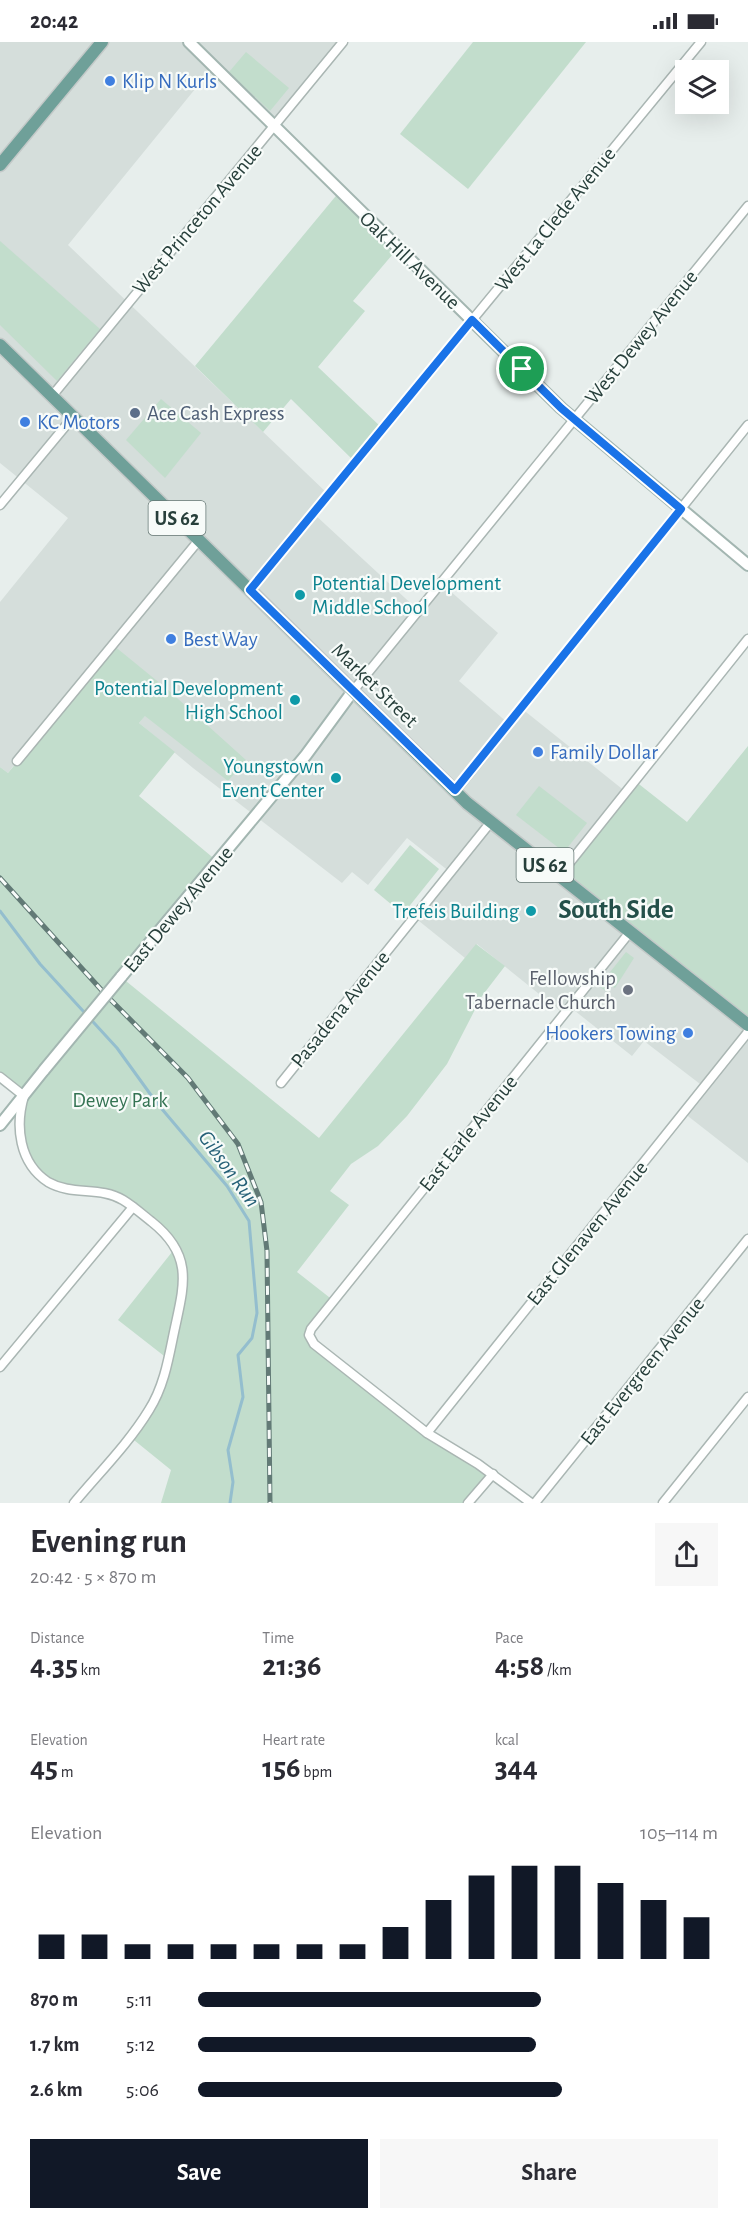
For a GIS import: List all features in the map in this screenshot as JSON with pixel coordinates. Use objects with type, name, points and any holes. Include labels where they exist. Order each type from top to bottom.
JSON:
[{"type":"main road","points":[[0,165],[102,42]]},
{"type":"main road","name":"Market Street","points":[[0,345],[490,823],[748,1025]]},
{"type":"street","name":"Oak Hill Avenue","points":[[189,42],[574,419],[748,565]]},
{"type":"street","name":"West Princeton Avenue","points":[[52,396],[343,42]]},
{"type":"street","name":"West La Clede Avenue","points":[[250,590],[700,42]]},
{"type":"street","name":"West Dewey Avenue","points":[[353,691],[748,206]]},
{"type":"street","points":[[0,505],[73,417]]},
{"type":"street","points":[[455,790],[748,425]]},
{"type":"street","points":[[17,761],[199,540]]},
{"type":"street","points":[[559,876],[748,639]]},
{"type":"street","name":"East Dewey Avenue","points":[[0,1125],[318,739],[353,691]]},
{"type":"street","name":"Pasadena Avenue","points":[[281,1083],[490,823]]},
{"type":"street","name":"East Earle Avenue","points":[[427,1433],[314,1344],[309,1335],[311,1329],[630,932]]},
{"type":"street","name":"East Glenaven Avenue","points":[[427,1433],[748,1032]]},
{"type":"street","points":[[0,1077],[24,1096],[18,1118],[20,1136],[26,1155],[40,1174],[67,1190],[110,1195],[133,1207],[172,1240],[183,1264],[183,1289],[160,1388],[148,1412],[75,1503]]},
{"type":"street","points":[[0,1367],[133,1207]]},
{"type":"street","name":"East Evergreen Avenue","points":[[535,1503],[748,1239]]},
{"type":"street","points":[[663,1503],[748,1397]]},
{"type":"street","points":[[427,1433],[493,1474],[531,1503]]},
{"type":"street","points":[[468,1503],[493,1474]]},
{"type":"shaded area","points":[[0,42],[340,42],[274,126],[213,67],[68,245],[328,494],[313,513],[418,610],[441,583],[498,633],[459,681],[508,723],[521,708],[626,792],[748,926],[748,1163],[684,1113],[704,1087],[644,1041],[632,1056],[570,1007],[564,1014],[477,944],[465,958],[414,917],[450,872],[407,838],[368,885],[352,872],[342,883],[193,768],[139,723],[167,689],[17,761],[8,773],[0,767],[0,602],[68,518],[0,463]]},
{"type":"green space","points":[[473,42],[586,42],[468,189],[400,134]]},
{"type":"green space","points":[[246,52],[289,88],[270,111],[229,72]]},
{"type":"green space","points":[[340,191],[398,248],[353,301],[365,311],[318,367],[382,428],[355,462],[291,399],[263,432],[195,366]]},
{"type":"green space","points":[[0,241],[100,329],[57,381],[0,325]]},
{"type":"green space","points":[[161,399],[201,433],[165,478],[126,440]]},
{"type":"green space","name":"Dewey Park","points":[[113,645],[167,689],[246,760],[228,781],[145,716],[139,723],[175,752],[139,796],[217,861],[121,977],[319,1138],[476,944],[505,966],[482,996],[447,1064],[407,1116],[378,1146],[351,1164],[330,1191],[349,1205],[297,1272],[334,1301],[309,1335],[427,1433],[493,1474],[468,1503],[161,1503],[171,1470],[129,1436],[142,1420],[168,1359],[118,1320],[176,1247],[118,1198],[78,1192],[40,1175],[20,1136],[24,1096],[0,1077],[0,767],[8,773]]},
{"type":"green space","points":[[748,746],[748,1025],[559,876],[635,781],[687,822]]},
{"type":"green space","points":[[539,786],[587,823],[564,852],[516,815]]},
{"type":"green space","points":[[410,845],[439,869],[403,914],[374,890]]},
{"type":"green space","points":[[626,952],[634,958],[615,988],[611,986],[607,992],[599,986]]},
{"type":"waterway","name":"Gibson Run","points":[[0,911],[40,964],[117,1048],[156,1102],[227,1186],[249,1221],[257,1313],[252,1338],[238,1355],[243,1397],[228,1450],[233,1482],[230,1503]]},
{"type":"railway","points":[[0,878],[106,995],[188,1078],[238,1144],[261,1202],[267,1251],[270,1503]]},
{"type":"place","name":"Klip N Kurls","points":[[110,81]]},
{"type":"place","name":"Ace Cash Express","points":[[135,413]]},
{"type":"place","name":"KC Motors","points":[[25,422]]},
{"type":"place","name":"Potential Development Middle School","points":[[300,595]]},
{"type":"place","name":"Best Way","points":[[171,639]]},
{"type":"place","name":"Potential Development High School","points":[[295,700]]},
{"type":"place","name":"Family Dollar","points":[[538,752]]},
{"type":"place","name":"Youngstown Event Center","points":[[336,778]]},
{"type":"place","name":"Trefeis Building","points":[[531,911]]},
{"type":"place","name":"Fellowship Tabernacle Church","points":[[628,990]]},
{"type":"place","name":"Hookers Towing","points":[[688,1033]]},
{"type":"district","name":"South Side","points":[[616,909]]},
{"type":"route","points":[[472,320],[522,369],[561,408],[681,509],[455,790],[250,590],[472,320]]}]
